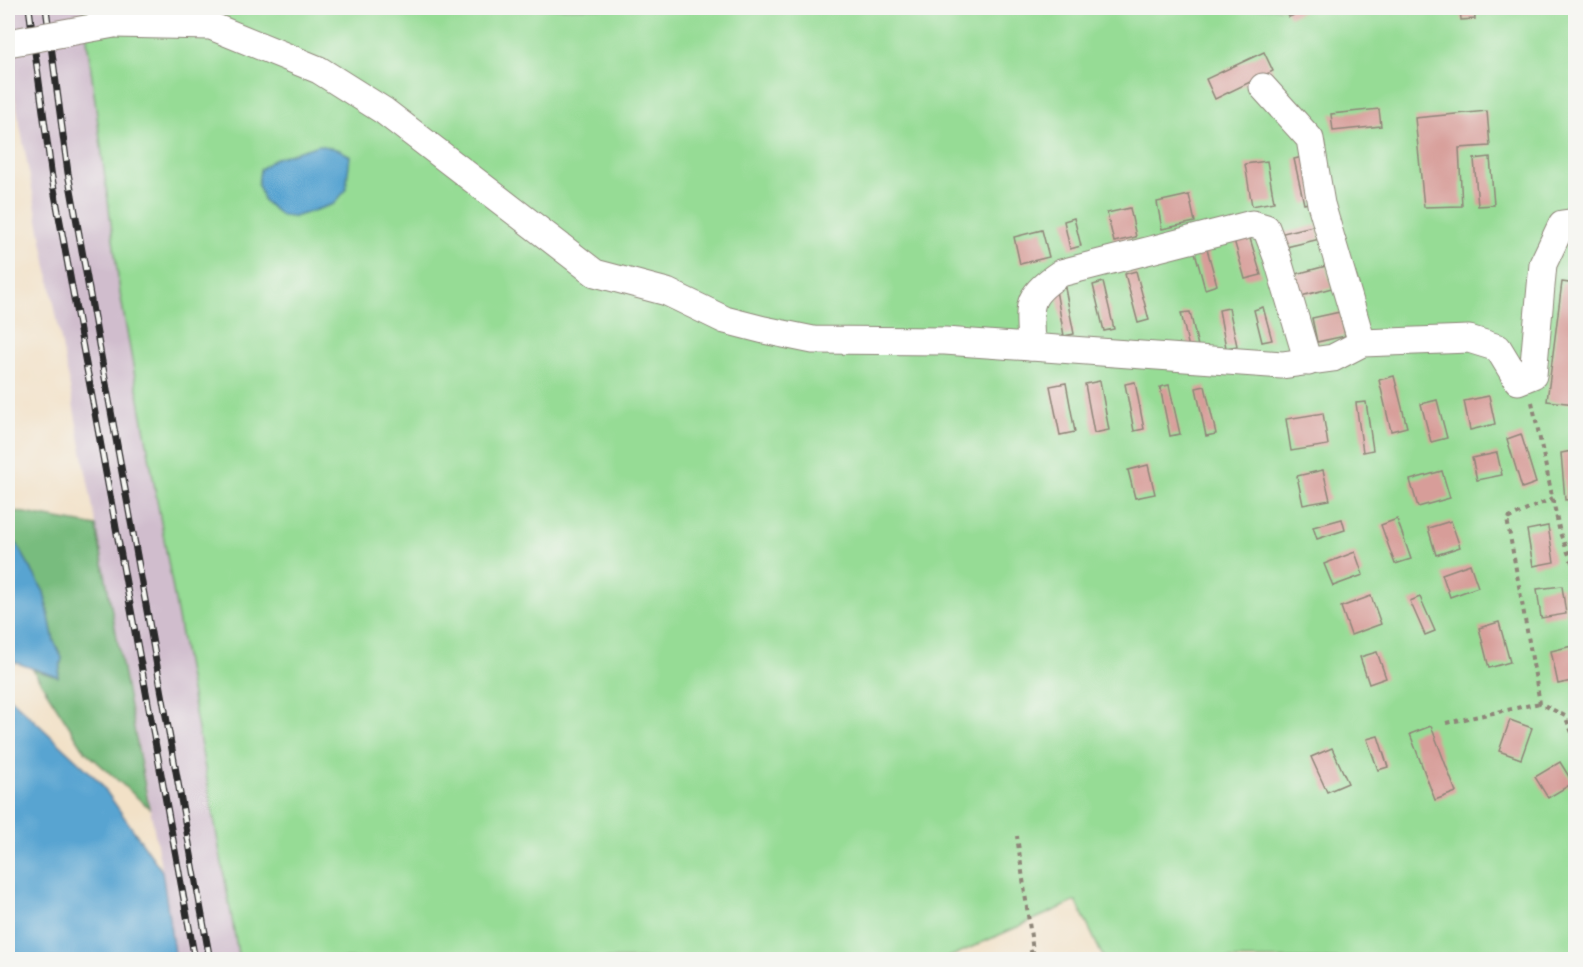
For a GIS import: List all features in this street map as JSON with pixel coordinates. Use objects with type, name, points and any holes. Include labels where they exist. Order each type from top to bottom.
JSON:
[{"type":"lane","points":[[8,43],[114,24],[211,26],[319,70],[384,111],[595,273],[667,292],[725,320],[813,340],[945,342],[1282,365],[1333,358],[1362,343],[1469,339],[1498,348],[1518,381],[1533,375],[1543,264],[1562,224],[1575,222]]},
{"type":"lane","points":[[1263,87],[1310,139],[1321,204],[1362,343]]},
{"type":"lane","points":[[1031,347],[1030,303],[1041,286],[1061,273],[1252,224],[1266,228],[1277,257],[1308,362]]},
{"type":"path","points":[[1526,378],[1560,533],[1575,572]]},
{"type":"path","points":[[1540,703],[1507,519],[1553,498]]},
{"type":"path","points":[[1446,723],[1540,703],[1565,716],[1575,742]]},
{"type":"path","points":[[1013,960],[1033,951],[1017,836]]},
{"type":"shaded area","points":[[8,8],[83,8],[120,293],[239,959],[175,959],[162,871],[8,62]]},
{"type":"green space","points":[[83,8],[99,8],[105,11],[120,8],[1575,8],[1575,959],[1104,959],[1076,901],[945,959],[239,959],[120,293]]},
{"type":"green space","points":[[8,510],[96,526],[149,808],[85,751],[33,670],[58,677],[62,658],[54,641],[44,592],[17,544],[8,538]]},
{"type":"water","points":[[319,145],[340,150],[350,156],[346,190],[334,204],[294,217],[282,216],[264,201],[258,185],[260,170],[274,159]]},
{"type":"water","points":[[8,538],[17,544],[44,592],[54,641],[62,658],[58,677],[8,660]]},
{"type":"water","points":[[8,696],[99,781],[162,871],[175,959],[8,959]]},
{"type":"building","points":[[1285,8],[1311,8],[1289,17]]},
{"type":"building","points":[[1460,8],[1474,8],[1475,19],[1461,20]]},
{"type":"building","points":[[1264,52],[1273,71],[1215,99],[1206,79]]},
{"type":"building","points":[[1379,109],[1381,126],[1333,131],[1331,114]]},
{"type":"building","points":[[1487,111],[1490,146],[1459,148],[1462,206],[1424,207],[1415,118]]},
{"type":"building","points":[[1306,156],[1316,201],[1304,204],[1294,159]]},
{"type":"building","points":[[1490,157],[1494,205],[1478,206],[1474,159]]},
{"type":"building","points":[[1267,161],[1274,202],[1252,206],[1245,164]]},
{"type":"building","points":[[1189,195],[1195,222],[1162,229],[1157,202]]},
{"type":"building","points":[[1130,208],[1136,237],[1114,242],[1107,213]]},
{"type":"building","points":[[1074,218],[1081,246],[1070,249],[1064,221]]},
{"type":"building","points":[[1317,225],[1320,239],[1286,247],[1283,233]]},
{"type":"building","points":[[1042,230],[1049,257],[1020,264],[1014,237]]},
{"type":"building","points":[[1249,235],[1261,275],[1245,279],[1234,240]]},
{"type":"building","points":[[1207,249],[1217,285],[1205,289],[1195,252]]},
{"type":"building","points":[[1326,266],[1332,288],[1301,296],[1296,274]]},
{"type":"building","points":[[1136,271],[1149,320],[1138,323],[1125,274]]},
{"type":"building","points":[[1103,282],[1114,329],[1104,331],[1093,285]]},
{"type":"building","points":[[1562,282],[1576,284],[1576,404],[1547,401]]},
{"type":"building","points":[[1065,288],[1074,334],[1064,336],[1056,290]]},
{"type":"building","points":[[1263,307],[1272,340],[1262,342],[1254,310]]},
{"type":"building","points":[[1229,308],[1237,346],[1226,348],[1219,310]]},
{"type":"building","points":[[1190,312],[1198,346],[1189,348],[1181,313]]},
{"type":"building","points":[[1340,312],[1345,336],[1317,342],[1312,318]]},
{"type":"building","points":[[1394,376],[1407,427],[1391,431],[1379,380]]},
{"type":"building","points":[[1100,381],[1109,430],[1094,433],[1085,384]]},
{"type":"building","points":[[1135,382],[1144,429],[1134,431],[1125,384]]},
{"type":"building","points":[[1066,383],[1075,432],[1060,435],[1050,386]]},
{"type":"building","points":[[1169,385],[1180,434],[1170,436],[1160,387]]},
{"type":"building","points":[[1205,386],[1216,434],[1206,436],[1196,388]]},
{"type":"building","points":[[1489,396],[1495,424],[1470,430],[1464,401]]},
{"type":"building","points":[[1437,400],[1447,438],[1431,442],[1421,404]]},
{"type":"building","points":[[1366,402],[1373,450],[1363,452],[1356,403]]},
{"type":"building","points":[[1323,413],[1328,445],[1291,451],[1286,419]]},
{"type":"building","points":[[1521,434],[1536,483],[1522,488],[1507,439]]},
{"type":"building","points":[[1572,451],[1576,499],[1565,500],[1561,453]]},
{"type":"building","points":[[1497,453],[1502,475],[1477,480],[1472,458]]},
{"type":"building","points":[[1148,465],[1155,494],[1135,498],[1128,470]]},
{"type":"building","points":[[1323,470],[1330,500],[1303,505],[1297,476]]},
{"type":"building","points":[[1442,471],[1450,498],[1418,507],[1410,480]]},
{"type":"building","points":[[1342,519],[1345,530],[1317,539],[1313,527]]},
{"type":"building","points":[[1397,519],[1411,559],[1395,564],[1381,525]]},
{"type":"building","points":[[1451,521],[1460,547],[1436,555],[1428,528]]},
{"type":"building","points":[[1548,526],[1554,562],[1533,566],[1527,530]]},
{"type":"building","points":[[1355,552],[1363,575],[1333,586],[1324,564]]},
{"type":"building","points":[[1470,564],[1478,587],[1450,597],[1442,574]]},
{"type":"building","points":[[1562,586],[1566,614],[1541,618],[1537,589]]},
{"type":"building","points":[[1371,596],[1381,624],[1351,635],[1341,607]]},
{"type":"building","points":[[1420,597],[1435,631],[1425,635],[1410,601]]},
{"type":"building","points":[[1499,622],[1510,662],[1489,668],[1479,628]]},
{"type":"building","points":[[1572,646],[1576,662],[1576,680],[1558,684],[1551,651]]},
{"type":"building","points":[[1377,652],[1386,678],[1369,684],[1360,657]]},
{"type":"building","points":[[1510,720],[1532,728],[1521,759],[1499,751]]},
{"type":"building","points":[[1431,726],[1456,792],[1435,800],[1410,734]]},
{"type":"building","points":[[1378,736],[1388,767],[1378,770],[1367,739]]},
{"type":"building","points":[[1332,748],[1348,783],[1327,792],[1311,757]]},
{"type":"building","points":[[1560,762],[1573,783],[1548,798],[1535,777]]},
{"type":"railway","points":[[29,8],[52,178],[195,960]]},
{"type":"railway","points":[[46,8],[68,173],[210,960]]}]
